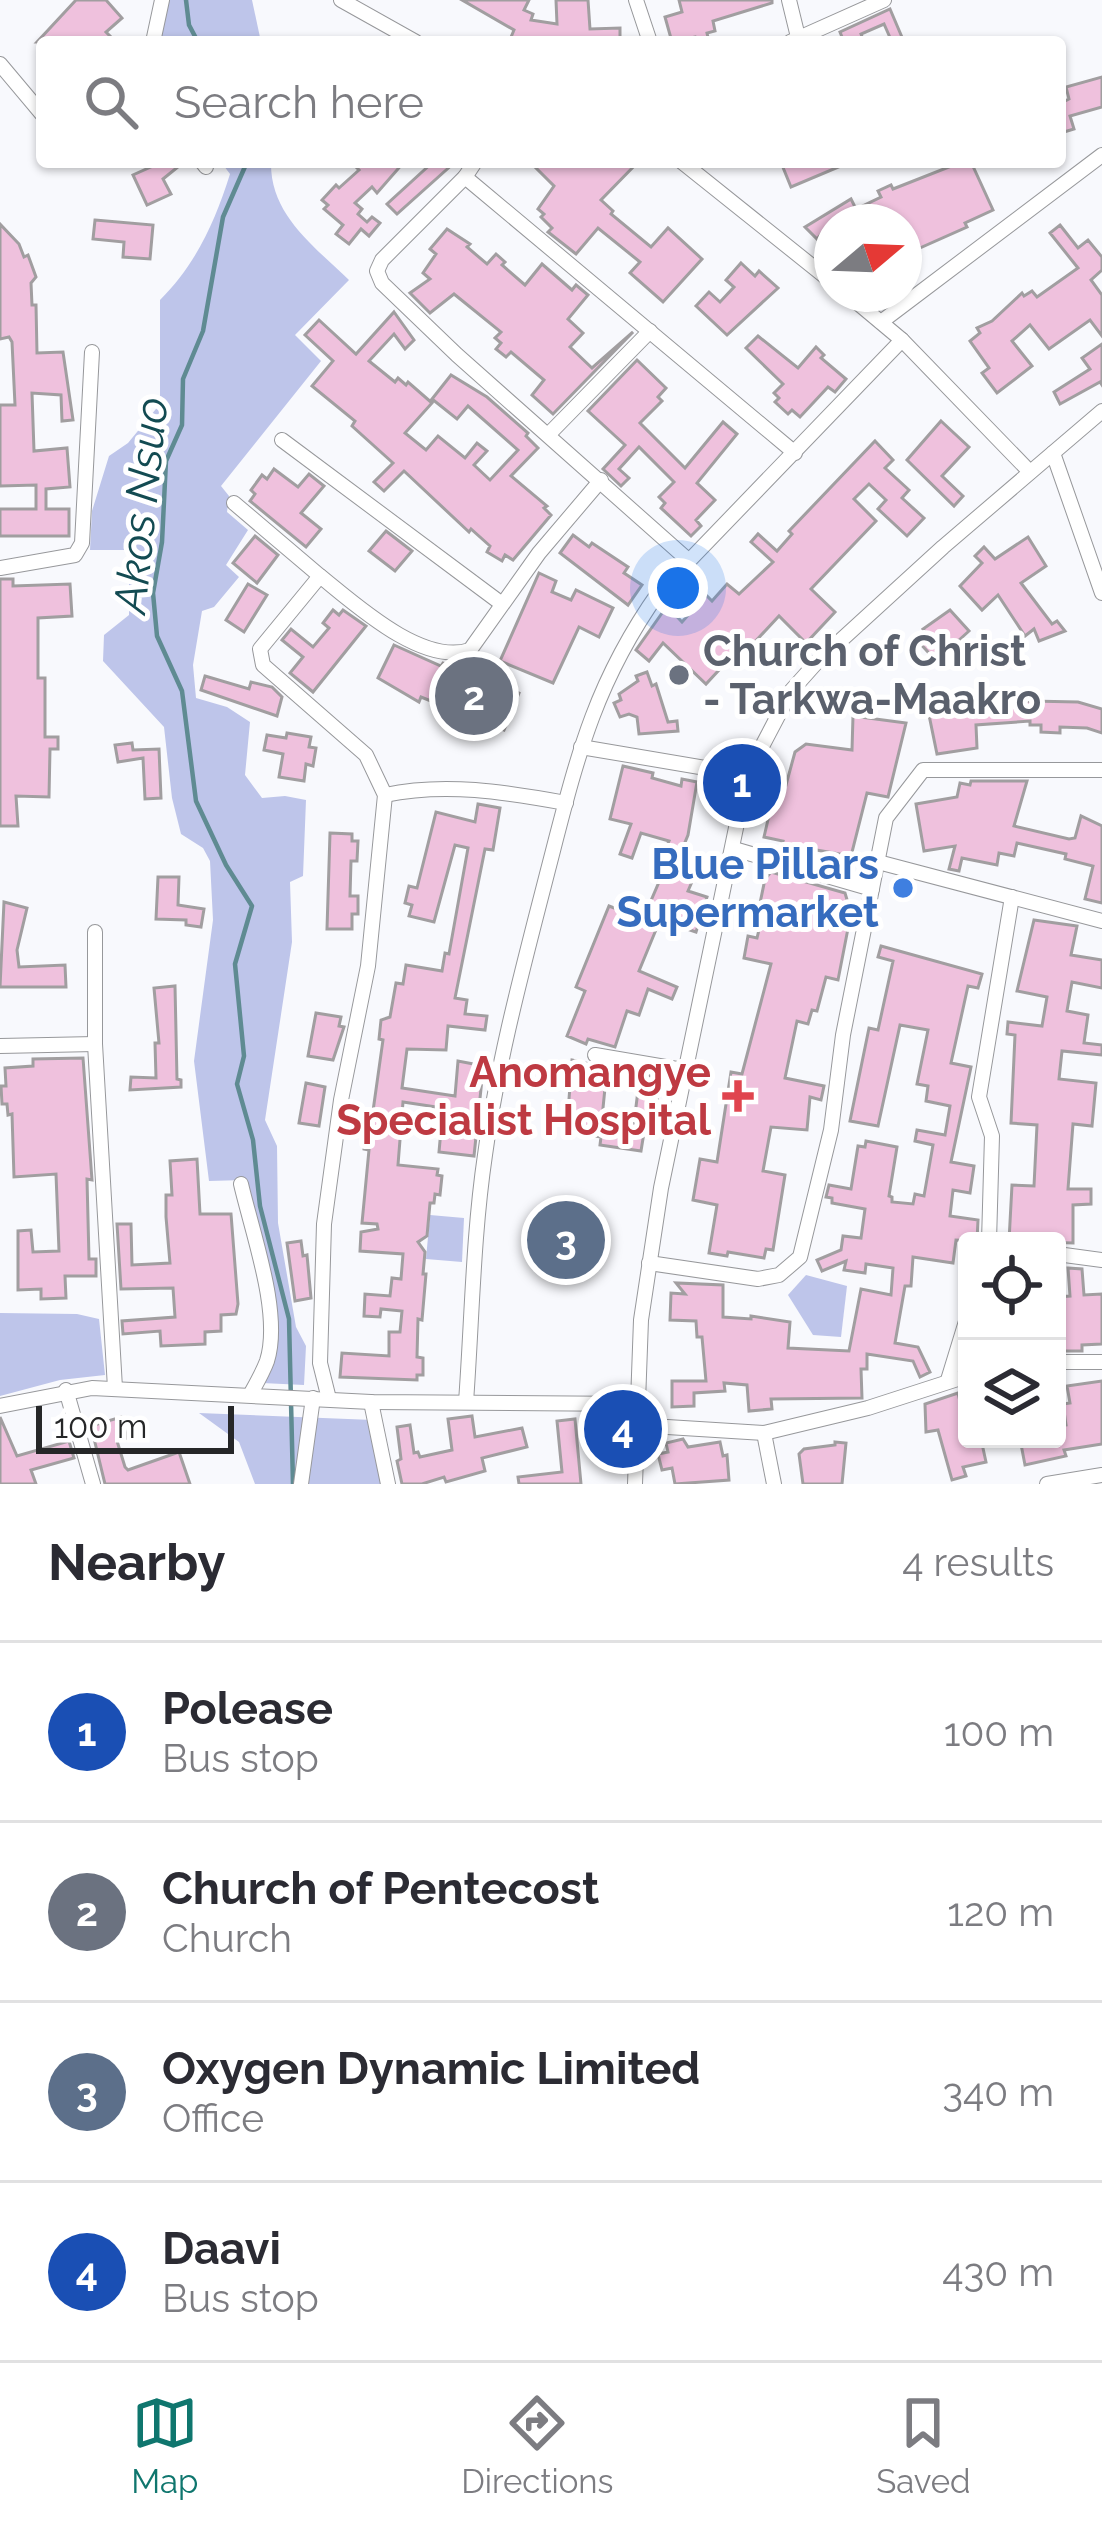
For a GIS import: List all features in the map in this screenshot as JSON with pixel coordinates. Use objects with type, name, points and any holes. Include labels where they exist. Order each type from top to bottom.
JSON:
[{"type":"street","points":[[154,36],[162,0]]},
{"type":"street","points":[[341,0],[405,36]]},
{"type":"street","points":[[636,0],[648,36]]},
{"type":"street","points":[[789,0],[794,36]]},
{"type":"street","points":[[803,36],[884,0]]},
{"type":"street","points":[[0,64],[36,107]]},
{"type":"street","points":[[881,322],[1102,155]]},
{"type":"street","points":[[471,168],[382,260],[376,271],[382,283],[688,560]]},
{"type":"street","points":[[692,168],[814,267]]},
{"type":"street","points":[[465,177],[795,452]]},
{"type":"street","points":[[869,312],[1030,472]]},
{"type":"street","points":[[549,434],[650,331]]},
{"type":"street","points":[[466,1402],[484,1158],[509,1022],[580,747],[604,681],[629,634],[688,560],[902,340]]},
{"type":"street","points":[[0,568],[75,555],[82,543],[92,352]]},
{"type":"street","points":[[635,1484],[636,1404],[649,1263],[683,1070],[747,775],[791,691],[816,663],[1102,411]]},
{"type":"street","points":[[282,440],[502,604]]},
{"type":"street","points":[[1053,453],[1102,593]]},
{"type":"street","points":[[234,503],[374,619],[436,651],[470,650],[538,553],[602,480]]},
{"type":"street","points":[[302,1484],[320,1363],[325,1224],[341,1100],[368,966],[385,794],[366,755],[259,657],[260,649],[320,576]]},
{"type":"street","points":[[580,747],[747,775]]},
{"type":"street","points":[[649,1263],[758,1279],[779,1275],[800,1257],[831,1130],[843,1035],[886,818],[923,770],[1102,770]]},
{"type":"street","points":[[385,794],[418,788],[482,788],[566,802]]},
{"type":"street","points":[[734,848],[872,889]]},
{"type":"street","points":[[878,862],[1102,921]]},
{"type":"street","points":[[989,1232],[992,1136],[979,1097],[1012,897]]},
{"type":"street","points":[[95,932],[95,1044],[115,1388]]},
{"type":"street","points":[[0,1046],[95,1044]]},
{"type":"street","points":[[595,1055],[683,1070]]},
{"type":"street","points":[[242,1184],[267,1298],[270,1340],[267,1361],[250,1395]]},
{"type":"street","points":[[1066,1255],[1102,1260]]},
{"type":"street","points":[[948,1380],[960,1340]]},
{"type":"street","points":[[1066,1362],[1102,1362]]},
{"type":"street","points":[[635,1426],[764,1433],[868,1408],[958,1378]]},
{"type":"street","points":[[0,1406],[66,1390],[115,1388],[371,1402],[636,1404]]},
{"type":"street","points":[[66,1390],[93,1484]]},
{"type":"street","points":[[371,1402],[388,1484]]},
{"type":"street","points":[[764,1433],[774,1484]]},
{"type":"street","points":[[1047,1484],[1102,1474]]},
{"type":"shaded area","points":[[166,0],[252,0],[260,36],[157,36]]},
{"type":"shaded area","points":[[226,168],[272,168],[286,214],[349,280],[295,335],[321,361],[221,486],[229,496],[227,512],[248,530],[226,565],[239,577],[214,607],[202,611],[193,665],[196,698],[227,707],[250,722],[245,775],[262,798],[306,800],[303,876],[290,882],[292,942],[265,1120],[277,1146],[278,1223],[296,1327],[306,1346],[304,1385],[262,1383],[272,1365],[244,1180],[209,1181],[194,1061],[213,920],[210,861],[203,848],[181,834],[164,727],[103,661],[104,635],[129,615],[129,550],[90,550],[92,511],[109,456],[128,443],[160,404],[160,300],[194,257],[230,174]]},
{"type":"shaded area","points":[[430,1215],[464,1218],[462,1262],[426,1259]]},
{"type":"shaded area","points":[[806,1275],[847,1286],[841,1337],[813,1335],[788,1295]]},
{"type":"shaded area","points":[[0,1313],[77,1314],[99,1319],[105,1375],[60,1380],[0,1396]]},
{"type":"shaded area","points":[[199,1413],[373,1420],[386,1484],[255,1484],[239,1442]]},
{"type":"building","points":[[76,0],[106,0],[122,18],[106,32],[110,36],[43,36]]},
{"type":"building","points":[[462,0],[529,0],[524,10],[533,14],[531,20],[557,24],[556,0],[588,0],[590,29],[620,28],[620,36],[512,36],[514,30]]},
{"type":"building","points":[[679,0],[772,0],[713,21],[715,31],[708,36],[670,36],[665,17],[682,12]]},
{"type":"building","points":[[890,9],[901,36],[889,36],[884,24],[862,36],[842,36],[840,32]]},
{"type":"building","points":[[1102,77],[1102,107],[1070,116],[1074,129],[1066,131],[1069,99],[1066,87]]},
{"type":"building","points":[[149,168],[177,168],[163,179],[171,194],[147,205],[133,175]]},
{"type":"building","points":[[399,168],[377,193],[372,187],[355,203],[367,222],[372,217],[380,223],[369,236],[361,229],[349,244],[336,234],[343,225],[324,209],[328,205],[322,200],[359,170]]},
{"type":"building","points":[[426,168],[448,168],[397,214],[387,204]]},
{"type":"building","points":[[536,168],[632,168],[601,200],[611,214],[651,247],[668,228],[702,259],[663,302],[630,273],[640,262],[598,228],[576,254],[548,232],[552,228],[538,209],[554,186]]},
{"type":"building","points":[[783,168],[836,168],[791,187]]},
{"type":"building","points":[[946,168],[974,168],[993,210],[922,247],[922,204],[866,204],[891,185],[893,189]]},
{"type":"building","points":[[95,220],[153,225],[150,259],[123,257],[124,242],[93,239]]},
{"type":"building","points":[[0,224],[19,244],[24,257],[28,255],[36,277],[31,283],[37,353],[63,352],[73,420],[62,421],[61,395],[32,393],[34,451],[67,448],[70,487],[46,489],[46,509],[69,509],[69,536],[0,536],[0,509],[36,509],[36,485],[0,486],[0,405],[15,405],[12,342],[9,337],[0,339]]},
{"type":"building","points":[[1060,225],[1078,248],[1088,240],[1102,257],[1102,270],[1091,280],[1102,295],[1102,336],[1090,320],[1049,349],[1030,325],[1012,341],[1032,366],[997,393],[982,373],[989,368],[970,341],[980,333],[977,328],[992,321],[1022,293],[1032,291],[1037,297],[1078,268],[1050,233]]},
{"type":"building","points":[[447,229],[470,244],[467,247],[487,264],[496,254],[525,285],[542,264],[572,290],[576,285],[588,295],[568,319],[583,333],[570,347],[592,368],[633,332],[553,414],[532,395],[544,380],[511,352],[506,357],[496,349],[501,343],[495,338],[501,332],[454,294],[430,313],[410,293],[430,279],[423,273],[436,254],[430,249]]},
{"type":"building","points":[[741,263],[778,288],[727,335],[696,306],[709,292],[720,302],[734,287],[726,280]]},
{"type":"building","points":[[394,312],[414,340],[405,349],[394,334],[369,361],[395,382],[398,378],[408,382],[432,403],[405,433],[426,450],[438,436],[465,458],[477,443],[487,451],[474,465],[490,480],[518,450],[468,406],[457,419],[432,399],[451,375],[487,397],[538,448],[511,476],[547,506],[551,515],[513,560],[505,555],[502,561],[487,552],[490,546],[404,471],[384,491],[374,482],[393,463],[352,426],[355,421],[312,386],[333,361],[305,335],[319,320],[356,354]]},
{"type":"building","points":[[758,336],[798,368],[816,347],[824,355],[821,358],[846,379],[835,392],[828,387],[800,417],[792,410],[788,414],[775,402],[779,398],[774,393],[783,384],[746,348]]},
{"type":"building","points":[[1102,344],[1102,385],[1060,404],[1054,392],[1090,369],[1082,358]]},
{"type":"building","points":[[637,360],[666,388],[658,397],[662,401],[640,423],[685,468],[723,422],[737,434],[697,483],[715,500],[696,520],[701,526],[691,536],[661,508],[665,503],[659,497],[674,482],[639,447],[619,469],[629,478],[621,486],[603,469],[625,445],[588,411]]},
{"type":"building","points":[[941,421],[969,447],[942,476],[963,496],[954,506],[907,460]]},
{"type":"building","points":[[875,441],[893,460],[885,468],[909,490],[902,498],[924,518],[907,536],[878,509],[886,500],[869,484],[854,499],[876,521],[811,589],[835,612],[806,643],[779,616],[737,661],[732,656],[706,684],[663,643],[649,661],[636,650],[667,606],[682,622],[706,595],[712,601],[727,584],[739,594],[773,562],[751,542],[758,534],[777,551],[792,534],[789,531]]},
{"type":"building","points":[[274,469],[298,487],[309,474],[324,486],[301,513],[321,529],[306,547],[250,501],[255,494],[251,490],[262,475],[267,479]]},
{"type":"building","points":[[386,531],[412,551],[395,571],[369,551]]},
{"type":"building","points":[[573,535],[628,567],[624,573],[642,585],[628,605],[560,553]]},
{"type":"building","points":[[255,536],[278,555],[257,583],[233,563]]},
{"type":"building","points":[[1028,537],[1046,566],[1021,583],[1052,624],[1057,621],[1065,631],[1039,641],[1034,629],[1025,636],[998,595],[982,610],[960,586],[982,563],[975,556],[984,547],[995,559]]},
{"type":"building","points":[[539,573],[556,581],[552,592],[571,600],[576,590],[613,608],[599,637],[579,627],[553,683],[500,661]]},
{"type":"building","points":[[0,579],[13,579],[13,586],[70,584],[72,616],[38,618],[45,737],[58,737],[58,749],[50,749],[49,797],[16,796],[18,826],[0,826]]},
{"type":"building","points":[[248,584],[267,595],[244,632],[226,620]]},
{"type":"building","points":[[333,610],[339,615],[343,610],[366,626],[313,692],[290,673],[303,657],[282,640],[291,629],[313,647],[329,628],[323,623]]},
{"type":"building","points":[[950,610],[969,631],[936,661],[918,641],[926,633],[923,629]]},
{"type":"building","points":[[394,645],[519,693],[504,730],[421,697],[419,702],[378,678]]},
{"type":"building","points":[[647,672],[652,686],[656,684],[668,722],[677,721],[678,731],[639,734],[637,717],[620,717],[614,703],[621,700],[619,694],[638,681],[636,676]]},
{"type":"building","points":[[205,676],[249,689],[251,682],[272,687],[282,697],[277,716],[201,690]]},
{"type":"building","points":[[1030,701],[1078,702],[1102,709],[1102,733],[1060,727],[1060,733],[1041,732],[1041,725],[1030,725],[1030,721],[976,725],[977,748],[937,754],[929,715]]},
{"type":"building","points":[[853,716],[906,723],[888,797],[867,793],[851,856],[764,837],[773,798],[778,799],[782,784],[786,785],[795,752],[806,744],[852,750]]},
{"type":"building","points":[[287,733],[311,737],[309,747],[316,748],[313,766],[306,764],[304,781],[279,777],[283,754],[264,750],[267,735],[286,738]]},
{"type":"building","points":[[132,743],[133,750],[159,749],[161,798],[145,799],[143,758],[118,762],[115,745]]},
{"type":"building","points":[[623,766],[681,786],[682,779],[697,782],[688,835],[674,869],[694,877],[688,891],[707,897],[696,932],[660,920],[639,971],[677,987],[672,999],[648,989],[639,1015],[627,1011],[615,1047],[567,1036],[585,991],[576,987],[609,906],[643,919],[662,875],[655,872],[669,841],[641,833],[632,858],[620,854],[631,824],[610,819]]},
{"type":"building","points":[[971,781],[1027,781],[1014,826],[1069,839],[1075,838],[1081,816],[1102,826],[1102,903],[1085,899],[1093,866],[1065,859],[1066,854],[1017,843],[1014,856],[999,853],[997,865],[962,858],[959,871],[949,869],[955,846],[924,851],[916,804],[957,797],[960,783],[970,785]]},
{"type":"building","points":[[478,804],[500,808],[493,850],[485,849],[455,998],[467,1000],[465,1014],[487,1016],[485,1030],[448,1026],[446,1050],[407,1049],[402,1088],[455,1096],[458,1061],[489,1067],[486,1080],[482,1079],[474,1156],[439,1152],[443,1108],[403,1102],[398,1165],[438,1169],[437,1175],[442,1176],[440,1195],[435,1194],[430,1203],[427,1236],[418,1242],[425,1252],[426,1274],[422,1320],[418,1319],[417,1357],[423,1358],[423,1375],[417,1375],[417,1380],[340,1377],[342,1353],[389,1356],[389,1332],[400,1332],[402,1311],[381,1309],[380,1317],[364,1316],[365,1294],[390,1296],[392,1278],[401,1279],[403,1254],[360,1251],[361,1232],[378,1229],[377,1224],[362,1223],[369,1150],[364,1149],[366,1109],[373,1111],[383,1040],[379,1039],[381,1020],[390,1017],[396,983],[403,984],[406,965],[442,971],[445,953],[449,954],[468,848],[455,845],[434,922],[409,916],[412,905],[405,903],[409,886],[417,888],[436,812],[475,822]]},
{"type":"building","points":[[330,833],[352,834],[352,841],[358,841],[357,861],[351,861],[350,896],[358,896],[352,929],[327,929]]},
{"type":"building","points":[[771,872],[845,893],[845,911],[851,913],[838,980],[826,977],[817,1011],[812,1010],[808,1024],[797,1021],[785,1078],[824,1086],[821,1100],[810,1097],[807,1130],[771,1127],[763,1171],[785,1175],[773,1250],[766,1249],[764,1258],[728,1252],[727,1256],[709,1253],[717,1205],[693,1200],[700,1159],[717,1162],[731,1072],[742,1074],[771,964],[744,958],[748,936],[757,938],[765,879]]},
{"type":"building","points":[[158,877],[179,877],[178,905],[204,909],[201,927],[186,925],[186,920],[156,919]]},
{"type":"building","points":[[4,902],[27,908],[17,950],[19,967],[65,965],[66,987],[0,987]]},
{"type":"building","points":[[1034,920],[1077,926],[1071,955],[1102,960],[1102,988],[1072,982],[1067,1011],[1088,1015],[1084,1043],[1102,1045],[1102,1055],[1062,1051],[1059,1079],[1096,1083],[1092,1126],[1073,1124],[1068,1189],[1091,1189],[1091,1204],[1073,1205],[1073,1243],[1066,1243],[1066,1232],[1009,1232],[1012,1185],[1034,1186],[1037,1125],[1011,1123],[1015,1035],[1007,1034],[1008,1022],[1042,1026],[1047,997],[1017,991]]},
{"type":"building","points":[[881,946],[982,974],[978,988],[968,986],[951,1063],[971,1067],[951,1162],[974,1166],[970,1193],[953,1190],[950,1216],[978,1220],[977,1232],[958,1232],[953,1263],[913,1257],[911,1286],[905,1286],[895,1343],[918,1347],[930,1372],[920,1377],[913,1361],[867,1354],[867,1369],[861,1369],[862,1398],[771,1399],[772,1409],[749,1411],[747,1385],[724,1383],[725,1391],[694,1393],[694,1406],[672,1407],[672,1381],[706,1381],[696,1321],[670,1320],[671,1293],[685,1294],[676,1283],[723,1285],[723,1317],[790,1322],[788,1348],[849,1351],[861,1289],[891,1295],[893,1268],[866,1264],[865,1273],[844,1270],[846,1261],[822,1271],[817,1260],[841,1250],[843,1236],[861,1238],[865,1209],[832,1203],[826,1197],[829,1185],[851,1189],[858,1146],[865,1147],[866,1141],[897,1147],[889,1196],[892,1202],[913,1204],[915,1194],[924,1196],[933,1145],[915,1141],[917,1130],[945,1135],[950,1106],[926,1101],[928,1086],[917,1084],[928,1030],[900,1025],[878,1126],[850,1121],[869,1028],[878,1030],[893,961],[878,957]]},
{"type":"building","points":[[175,986],[181,1087],[130,1090],[131,1077],[156,1078],[155,1043],[159,1043],[154,988]]},
{"type":"building","points":[[316,1013],[341,1017],[339,1026],[344,1027],[333,1060],[308,1056]]},
{"type":"building","points":[[83,1058],[92,1180],[87,1179],[89,1259],[96,1259],[96,1276],[65,1276],[66,1298],[41,1299],[41,1289],[18,1290],[18,1231],[31,1230],[33,1252],[59,1251],[56,1174],[14,1177],[12,1114],[2,1104],[1,1086],[6,1086],[5,1068],[33,1066],[33,1059]]},
{"type":"building","points":[[572,1060],[607,1068],[602,1118],[634,1123],[640,1074],[660,1078],[655,1115],[647,1114],[641,1151],[600,1145],[601,1137],[563,1131]]},
{"type":"building","points":[[306,1083],[325,1087],[319,1126],[299,1123]]},
{"type":"building","points":[[197,1159],[200,1214],[231,1214],[238,1304],[236,1314],[221,1315],[221,1331],[205,1332],[205,1344],[161,1346],[160,1331],[123,1334],[122,1321],[175,1317],[173,1288],[121,1289],[117,1224],[131,1224],[132,1265],[170,1263],[166,1195],[172,1195],[170,1161]]},
{"type":"building","points":[[301,1241],[311,1298],[295,1301],[287,1243]]},
{"type":"building","points":[[1068,1268],[1082,1269],[1084,1295],[1102,1294],[1102,1344],[1066,1351],[1066,1296],[1070,1296]]},
{"type":"building","points":[[1102,1381],[1102,1444],[1064,1450],[1066,1456],[1025,1465],[1022,1448],[1066,1448],[1067,1386]]},
{"type":"building","points":[[958,1393],[958,1448],[983,1448],[986,1462],[963,1467],[966,1476],[952,1480],[938,1430],[926,1432],[925,1404]]},
{"type":"building","points":[[472,1416],[475,1437],[522,1428],[527,1447],[482,1458],[485,1471],[446,1482],[444,1477],[402,1484],[397,1427],[410,1425],[414,1453],[420,1457],[452,1450],[448,1419]]},
{"type":"building","points":[[0,1417],[17,1456],[69,1441],[74,1458],[31,1470],[36,1484],[0,1484]]},
{"type":"building","points":[[121,1417],[127,1438],[117,1441],[128,1470],[179,1452],[190,1484],[105,1484],[91,1426]]},
{"type":"building","points":[[575,1419],[581,1484],[519,1484],[518,1477],[562,1472],[557,1421]]},
{"type":"building","points":[[683,1439],[688,1447],[720,1442],[723,1456],[727,1455],[729,1480],[675,1484],[672,1468],[662,1470],[658,1454],[668,1452],[666,1443]]},
{"type":"building","points":[[846,1443],[842,1484],[803,1484],[799,1454]]},
{"type":"waterway","name":"Akos Nsuo","points":[[186,0],[195,36]]},
{"type":"waterway","name":"Akos Nsuo","points":[[244,168],[223,217],[203,331],[183,379],[182,425],[166,461],[162,542],[153,593],[157,636],[182,691],[196,801],[226,865],[252,906],[235,964],[244,1056],[237,1084],[253,1140],[260,1206],[289,1319],[293,1484]]},
{"type":"place","name":"Church of Christ - Tarkwa-Maakro","points":[[679,675]]},
{"type":"place","name":"Church of Pentecost","points":[[474,696]]},
{"type":"place","name":"Polease","points":[[742,783]]},
{"type":"place","name":"Blue Pillars Supermarket","points":[[903,888]]},
{"type":"place","name":"Anomangye Specialist Hospital","points":[[738,1096]]},
{"type":"place","name":"Oxygen Dynamic Limited","points":[[566,1240]]},
{"type":"place","name":"Daavi","points":[[623,1429]]}]
